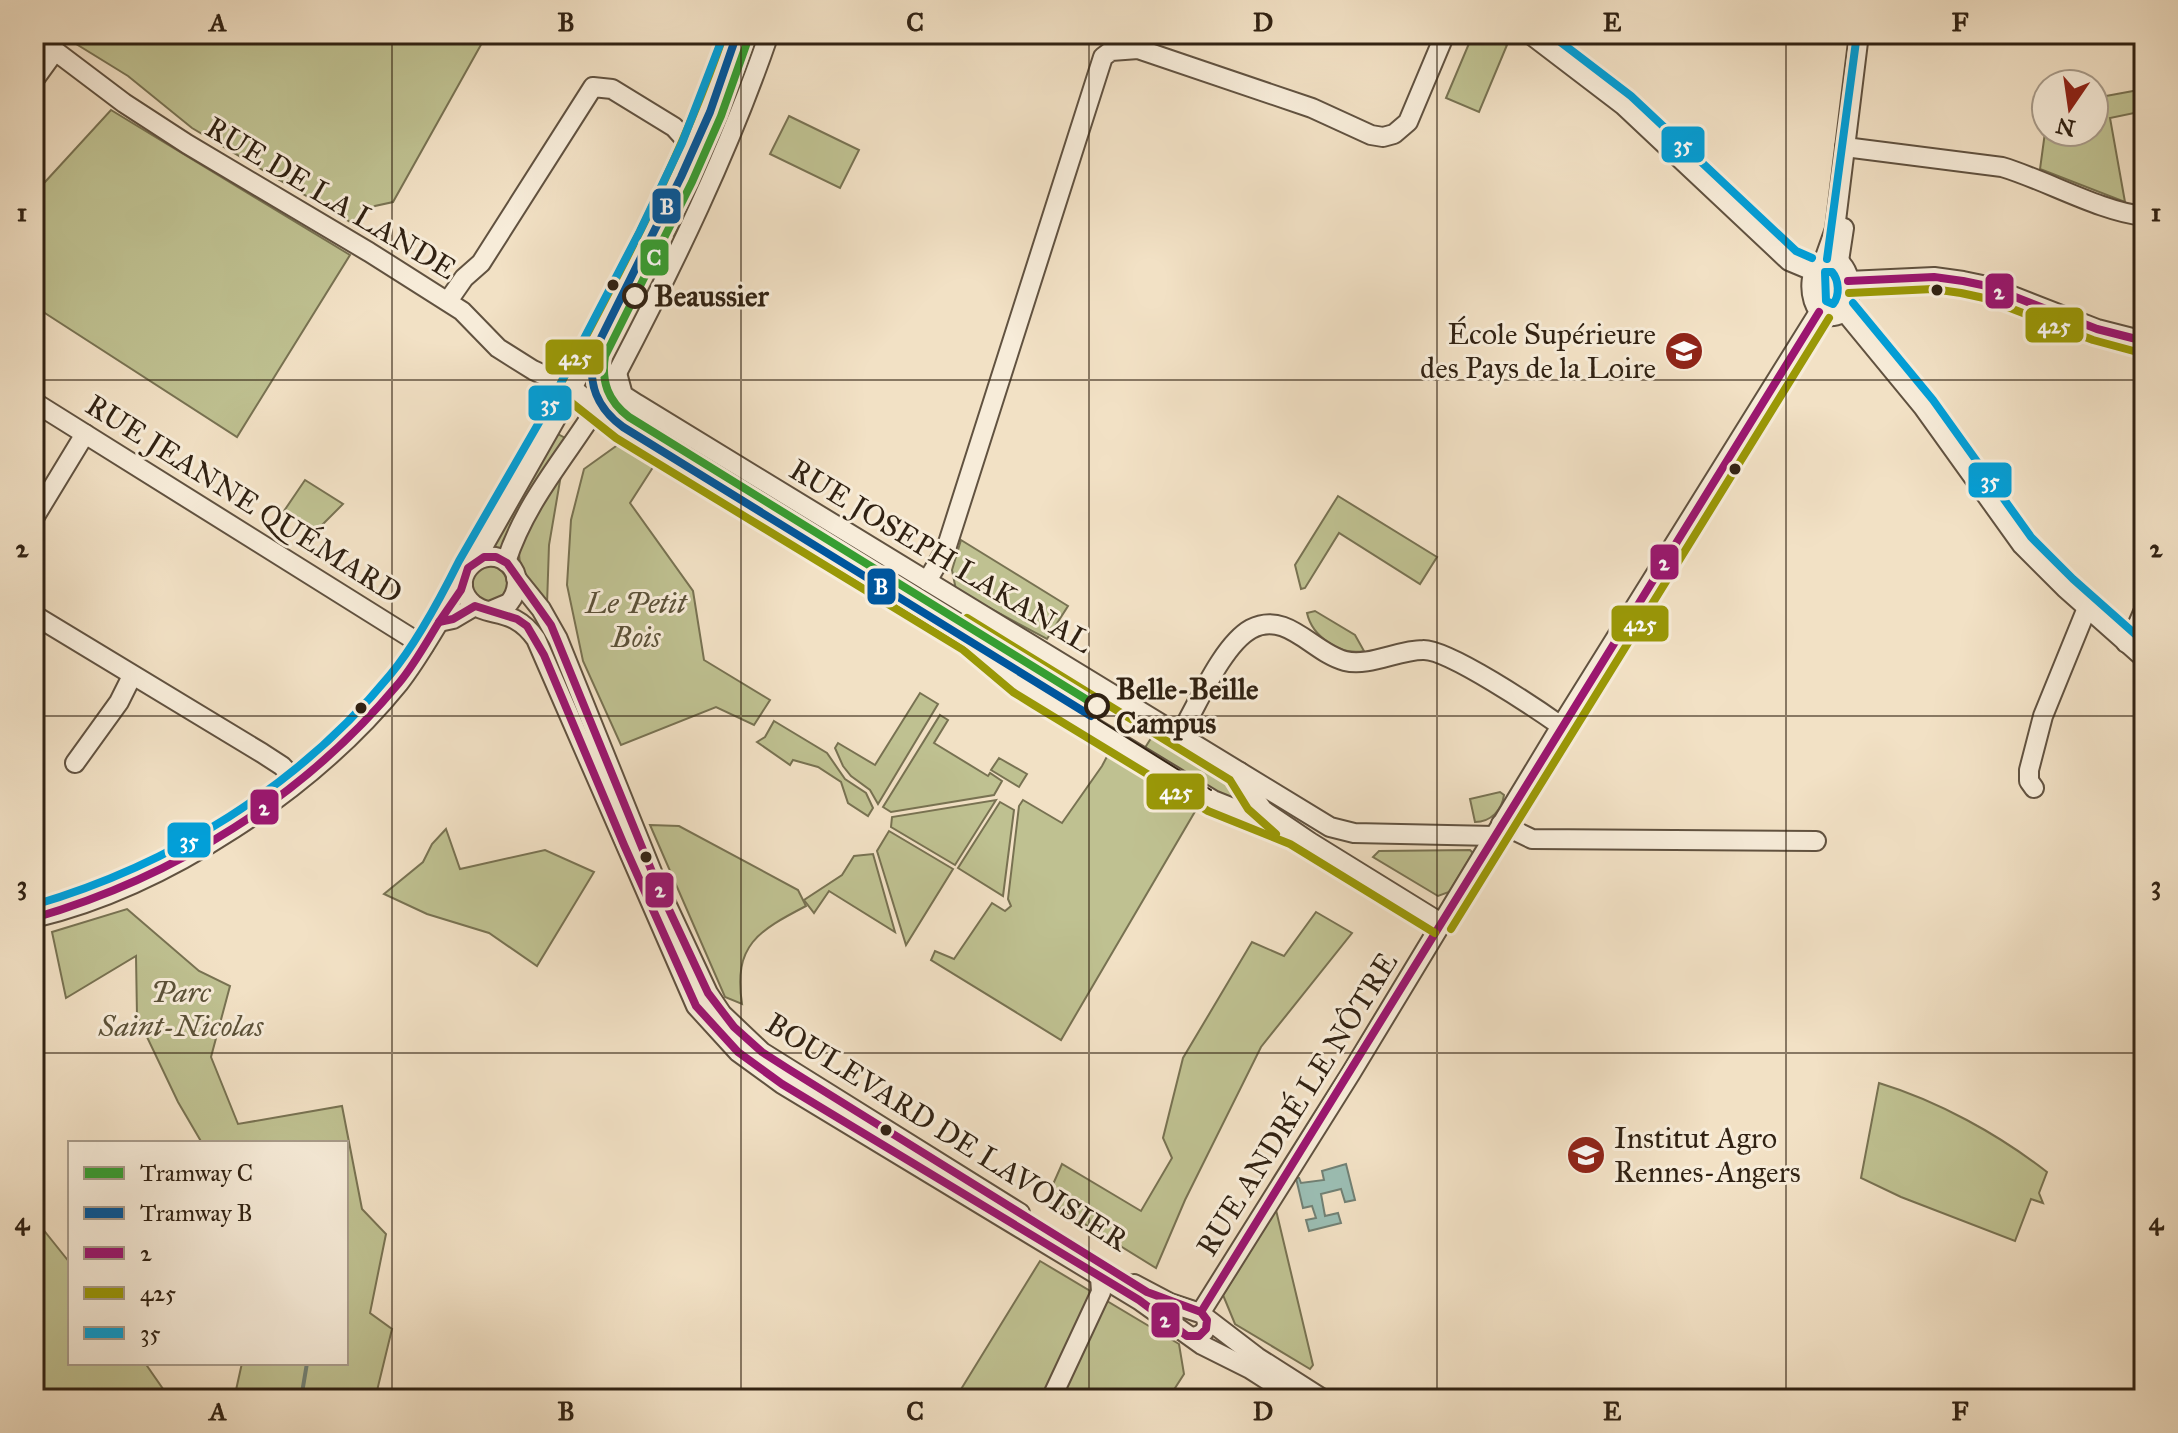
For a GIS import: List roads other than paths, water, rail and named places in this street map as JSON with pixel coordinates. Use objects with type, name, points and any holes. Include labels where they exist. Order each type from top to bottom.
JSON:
[{"type":"street","points":[[34,918],[122,887],[195,854],[297,782],[335,751],[399,683],[439,622],[441,614],[463,585],[465,574],[572,388],[693,148],[737,34]]},
{"type":"street","points":[[506,562],[516,532],[548,476],[595,409],[617,384],[739,118],[769,34]]},
{"type":"street","points":[[927,581],[946,549],[1101,62],[1111,51],[1138,49],[1249,85],[1312,108],[1371,135],[1383,137],[1397,132],[1408,122],[1445,34]]},
{"type":"street","points":[[1530,34],[1623,105],[1789,261],[1825,264],[1847,271],[1848,299],[1844,311],[1834,317],[1819,312],[1813,301],[1825,264],[1850,147],[1869,34]]},
{"type":"street","points":[[1850,147],[1859,34]]},
{"type":"street","name":"RUE DE LA LANDE","points":[[34,35],[124,103],[187,144],[448,301],[498,348],[533,370],[572,388],[595,409]]},
{"type":"street","points":[[34,80],[55,51]]},
{"type":"street","points":[[448,301],[464,278],[481,263],[593,87],[612,89],[674,127],[693,148]]},
{"type":"street","points":[[674,127],[703,124]]},
{"type":"street","points":[[1850,147],[2002,167],[2117,210],[2144,216]]},
{"type":"street","points":[[1848,281],[1934,277],[1963,281],[1987,286],[2097,329],[2144,341]]},
{"type":"street","points":[[1844,311],[1923,407],[2014,535],[2087,608],[2144,658]]},
{"type":"street","name":"RUE ANDRÉ LE NÔTRE","points":[[1188,1334],[1205,1331],[1201,1313],[1819,312]]},
{"type":"street","points":[[572,388],[603,382],[617,384]]},
{"type":"street","name":"RUE JOSEPH LAKANAL","points":[[617,384],[927,581],[1240,772],[1257,803],[1295,833],[1441,923]]},
{"type":"street","name":"RUE JEANNE QUÉMARD","points":[[34,402],[424,646]]},
{"type":"street","name":"RUE JOSEPH LAKANAL","points":[[595,409],[969,639],[1021,683],[1202,794],[1222,805],[1258,816],[1295,833]]},
{"type":"street","points":[[34,518],[85,434]]},
{"type":"street","points":[[439,622],[509,603],[516,592],[516,578],[506,562],[491,557],[475,561]]},
{"type":"street","name":"BOULEVARD DE LAVOISIER","points":[[516,578],[541,609],[558,639],[657,884],[708,993],[734,1027],[781,1064],[1147,1292],[1201,1313],[1257,1357],[1323,1399]]},
{"type":"street","points":[[463,585],[468,599],[482,608]]},
{"type":"street","name":"BOULEVARD DE LAVOISIER","points":[[482,608],[517,619],[527,626],[536,639],[696,1006],[753,1066],[1100,1277],[1202,1345],[1250,1369],[1297,1399]]},
{"type":"street","points":[[2034,788],[2029,781],[2029,770],[2045,707],[2087,608]]},
{"type":"street","points":[[2126,643],[2144,610]]},
{"type":"street","points":[[34,615],[262,753],[282,766],[297,782]]},
{"type":"street","points":[[1180,734],[1232,645],[1249,630],[1269,624],[1288,629],[1339,659],[1352,662],[1416,650],[1434,651],[1466,667],[1561,726]]},
{"type":"street","points":[[75,763],[119,702],[132,676]]},
{"type":"street","points":[[1240,772],[1339,831],[1497,830],[1532,839],[1816,841]]},
{"type":"street","points":[[1051,1399],[1101,1292],[1100,1277]]},
{"type":"water","points":[[1346,1164],[1355,1200],[1345,1202],[1341,1189],[1321,1194],[1325,1216],[1338,1213],[1341,1223],[1309,1231],[1306,1220],[1316,1218],[1312,1206],[1303,1208],[1296,1178],[1301,1183],[1324,1180],[1322,1171]]},
{"type":"waterway","points":[[301,1399],[307,1365]]},
{"type":"tram line","name":"B","points":[[737,34],[710,112],[681,177],[594,352],[592,375],[596,394],[607,412],[623,427],[1091,716]]},
{"type":"tram line","name":"C","points":[[750,34],[721,116],[692,182],[605,356],[605,383],[611,398],[629,417],[1097,706]]},
{"type":"tram line","points":[[1103,696],[1223,770]]},
{"type":"tram line","points":[[1091,715],[1211,790]]},
{"type":"place","name":"Beaussier","points":[[635,296]]},
{"type":"place","name":"École Supérieure des Pays de la Loire","points":[[1684,351]]},
{"type":"place","name":"Belle-Beille Campus","points":[[1097,706]]},
{"type":"place","name":"Institut Agro Rennes-Angers","points":[[1586,1155]]},
{"type":"park label","name":"Le Petit Bois","points":[[636,620]]},
{"type":"park label","name":"Parc Saint-Nicolas","points":[[181,1009]]}]
